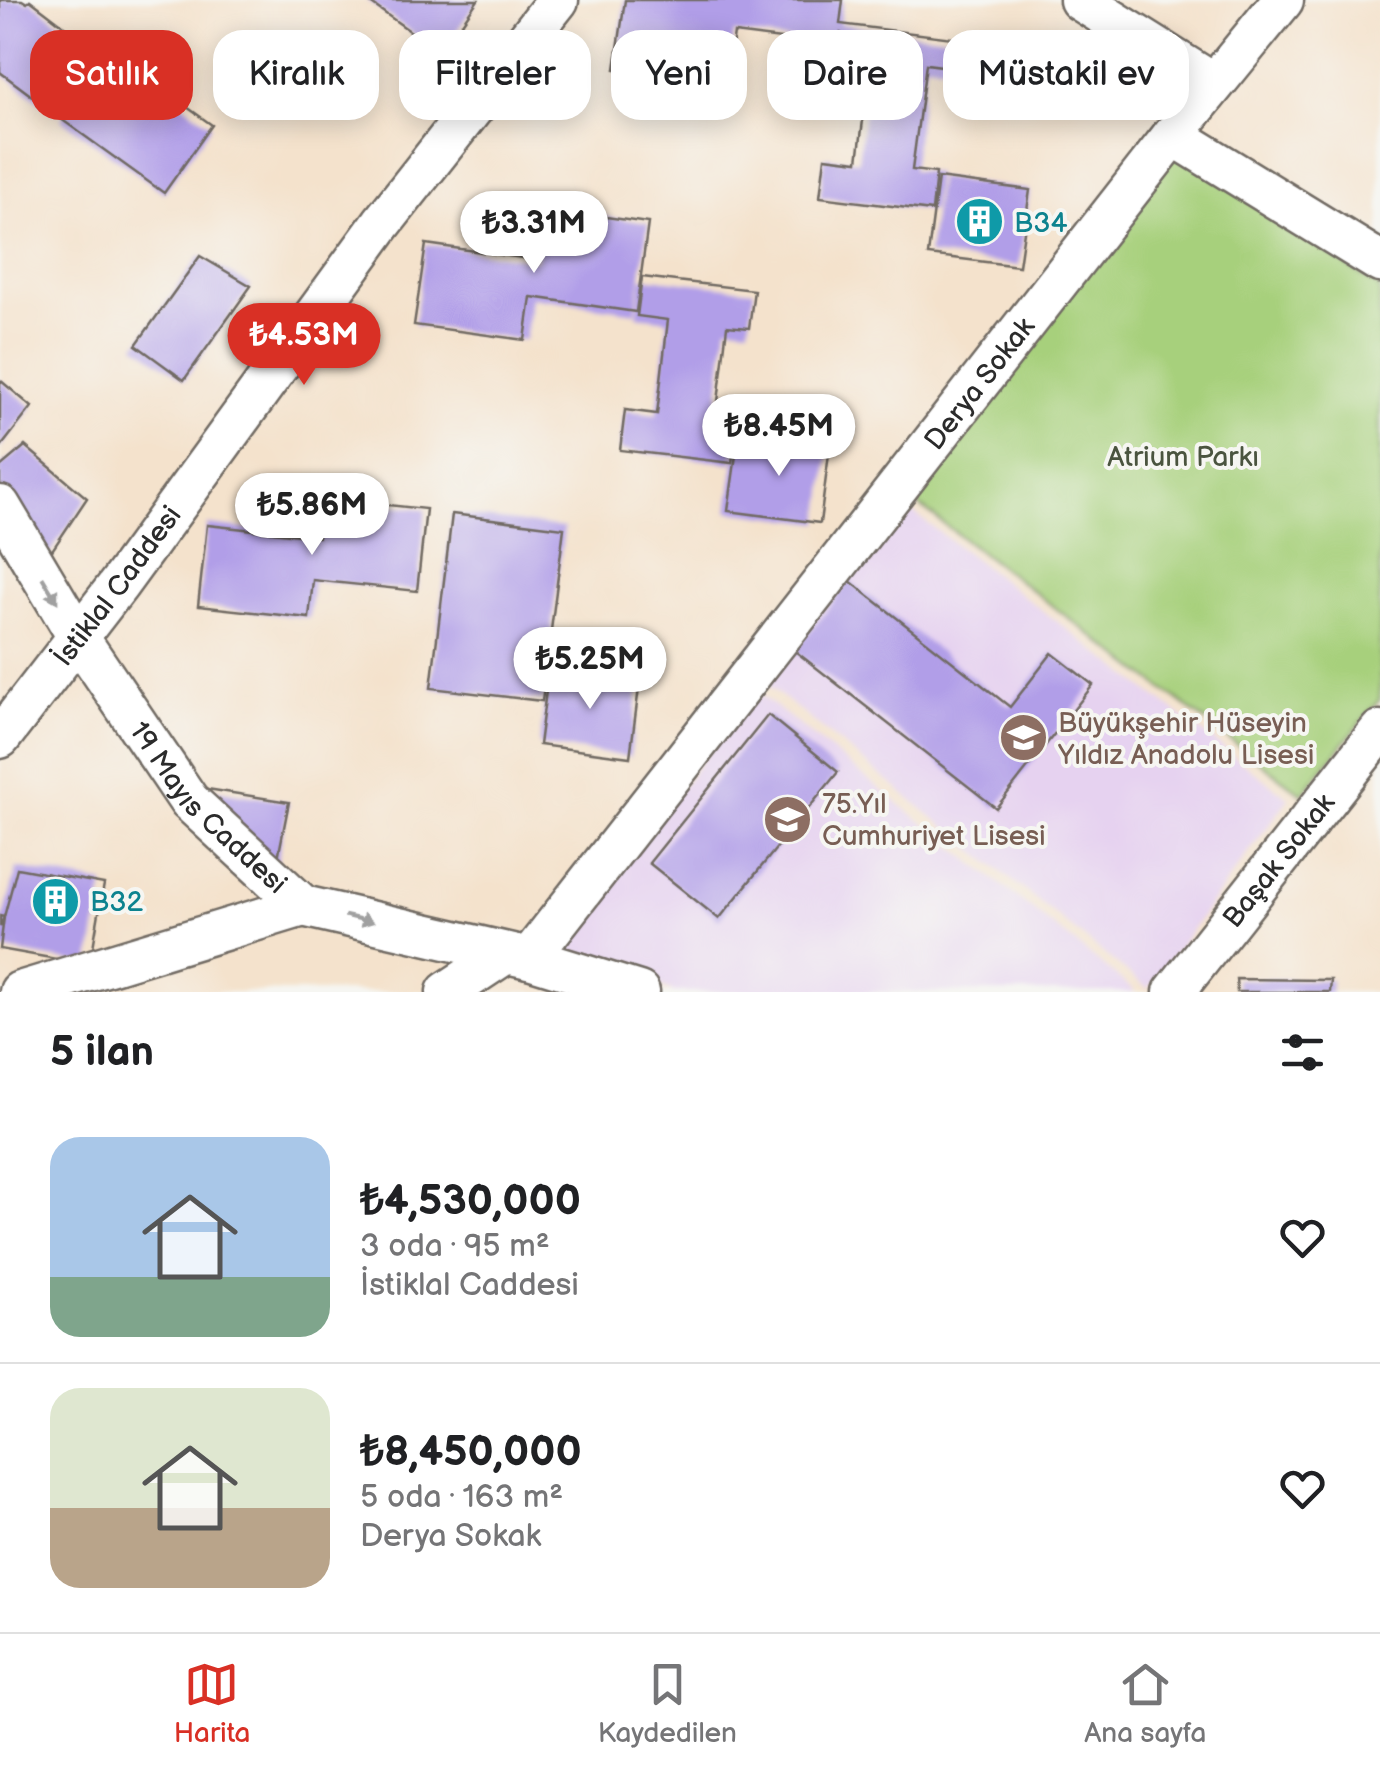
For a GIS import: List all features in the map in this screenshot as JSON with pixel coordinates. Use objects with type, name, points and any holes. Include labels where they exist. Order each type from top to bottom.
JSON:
[{"type":"street","name":"İstiklal Caddesi","points":[[0,738],[382,223],[558,0]]},
{"type":"street","points":[[1080,0],[1214,84]]},
{"type":"street","name":"Derya Sokak","points":[[446,992],[517,956],[1283,0]]},
{"type":"street","points":[[1173,135],[1380,262]]},
{"type":"street","name":"19 Mayıs Caddesi","points":[[0,506],[78,637],[189,801],[303,906],[517,956],[640,992]]},
{"type":"street","name":"Başak Sokak","points":[[1174,992],[1365,777],[1380,731]]},
{"type":"street","points":[[20,992],[303,906]]},
{"type":"shaded area","name":"Büyükşehir Hüseyin Yıldız Anadolu Lisesi","points":[[898,501],[1289,798],[1148,989],[760,679]]},
{"type":"shaded area","name":"75.Yıl Cumhuriyet Lisesi","points":[[756,691],[1133,992],[674,992],[558,947]]},
{"type":"green space","name":"Atrium Parkı","points":[[1169,146],[1380,288],[1380,699],[1302,794],[908,497]]},
{"type":"building","points":[[0,0],[30,0],[69,30],[30,30],[30,94],[0,72]]},
{"type":"building","points":[[366,0],[478,0],[457,30],[408,30]]},
{"type":"building","points":[[625,0],[843,0],[840,24],[888,30],[767,30],[767,37],[747,35],[747,30],[621,30]]},
{"type":"building","points":[[923,34],[943,37],[943,66],[926,64],[923,87]]},
{"type":"building","points":[[193,111],[212,125],[164,193],[62,120],[193,120]]},
{"type":"building","points":[[863,120],[919,120],[912,170],[936,173],[932,211],[820,197],[825,157],[858,161]]},
{"type":"building","name":"B34","points":[[938,178],[1030,190],[1019,266],[928,255]]},
{"type":"building","points":[[544,208],[648,223],[636,312],[531,297],[525,340],[414,325],[426,244],[536,260]]},
{"type":"building","points":[[200,256],[251,286],[184,380],[136,345]]},
{"type":"building","points":[[642,277],[754,290],[749,328],[727,326],[715,427],[736,430],[732,463],[620,450],[625,410],[657,414],[668,320],[637,316]]},
{"type":"building","points":[[0,380],[32,407],[0,448]]},
{"type":"building","points":[[739,434],[830,446],[820,523],[728,511]]},
{"type":"building","points":[[25,446],[87,498],[45,561],[0,488],[0,467]]},
{"type":"building","points":[[322,498],[426,509],[417,591],[313,580],[309,618],[198,606],[207,525],[318,537]]},
{"type":"building","points":[[452,514],[564,528],[542,701],[431,688]]},
{"type":"building","points":[[850,581],[1010,707],[1052,653],[1093,685],[996,808],[795,651]]},
{"type":"building","points":[[549,668],[640,680],[630,757],[539,745]]},
{"type":"building","points":[[768,715],[838,772],[719,919],[649,863]]},
{"type":"building","points":[[201,788],[289,802],[276,868]]},
{"type":"building","name":"B32","points":[[17,868],[104,884],[90,965],[0,949]]},
{"type":"building","points":[[1236,979],[1331,980],[1330,992],[1237,992]]},
{"type":"place","name":"B34","points":[[979,222]]},
{"type":"place","name":"Büyükşehir Hüseyin Yıldız Anadolu Lisesi","points":[[1023,738]]},
{"type":"place","name":"75.Yıl Cumhuriyet Lisesi","points":[[787,819]]},
{"type":"place","name":"B32","points":[[55,901]]}]
